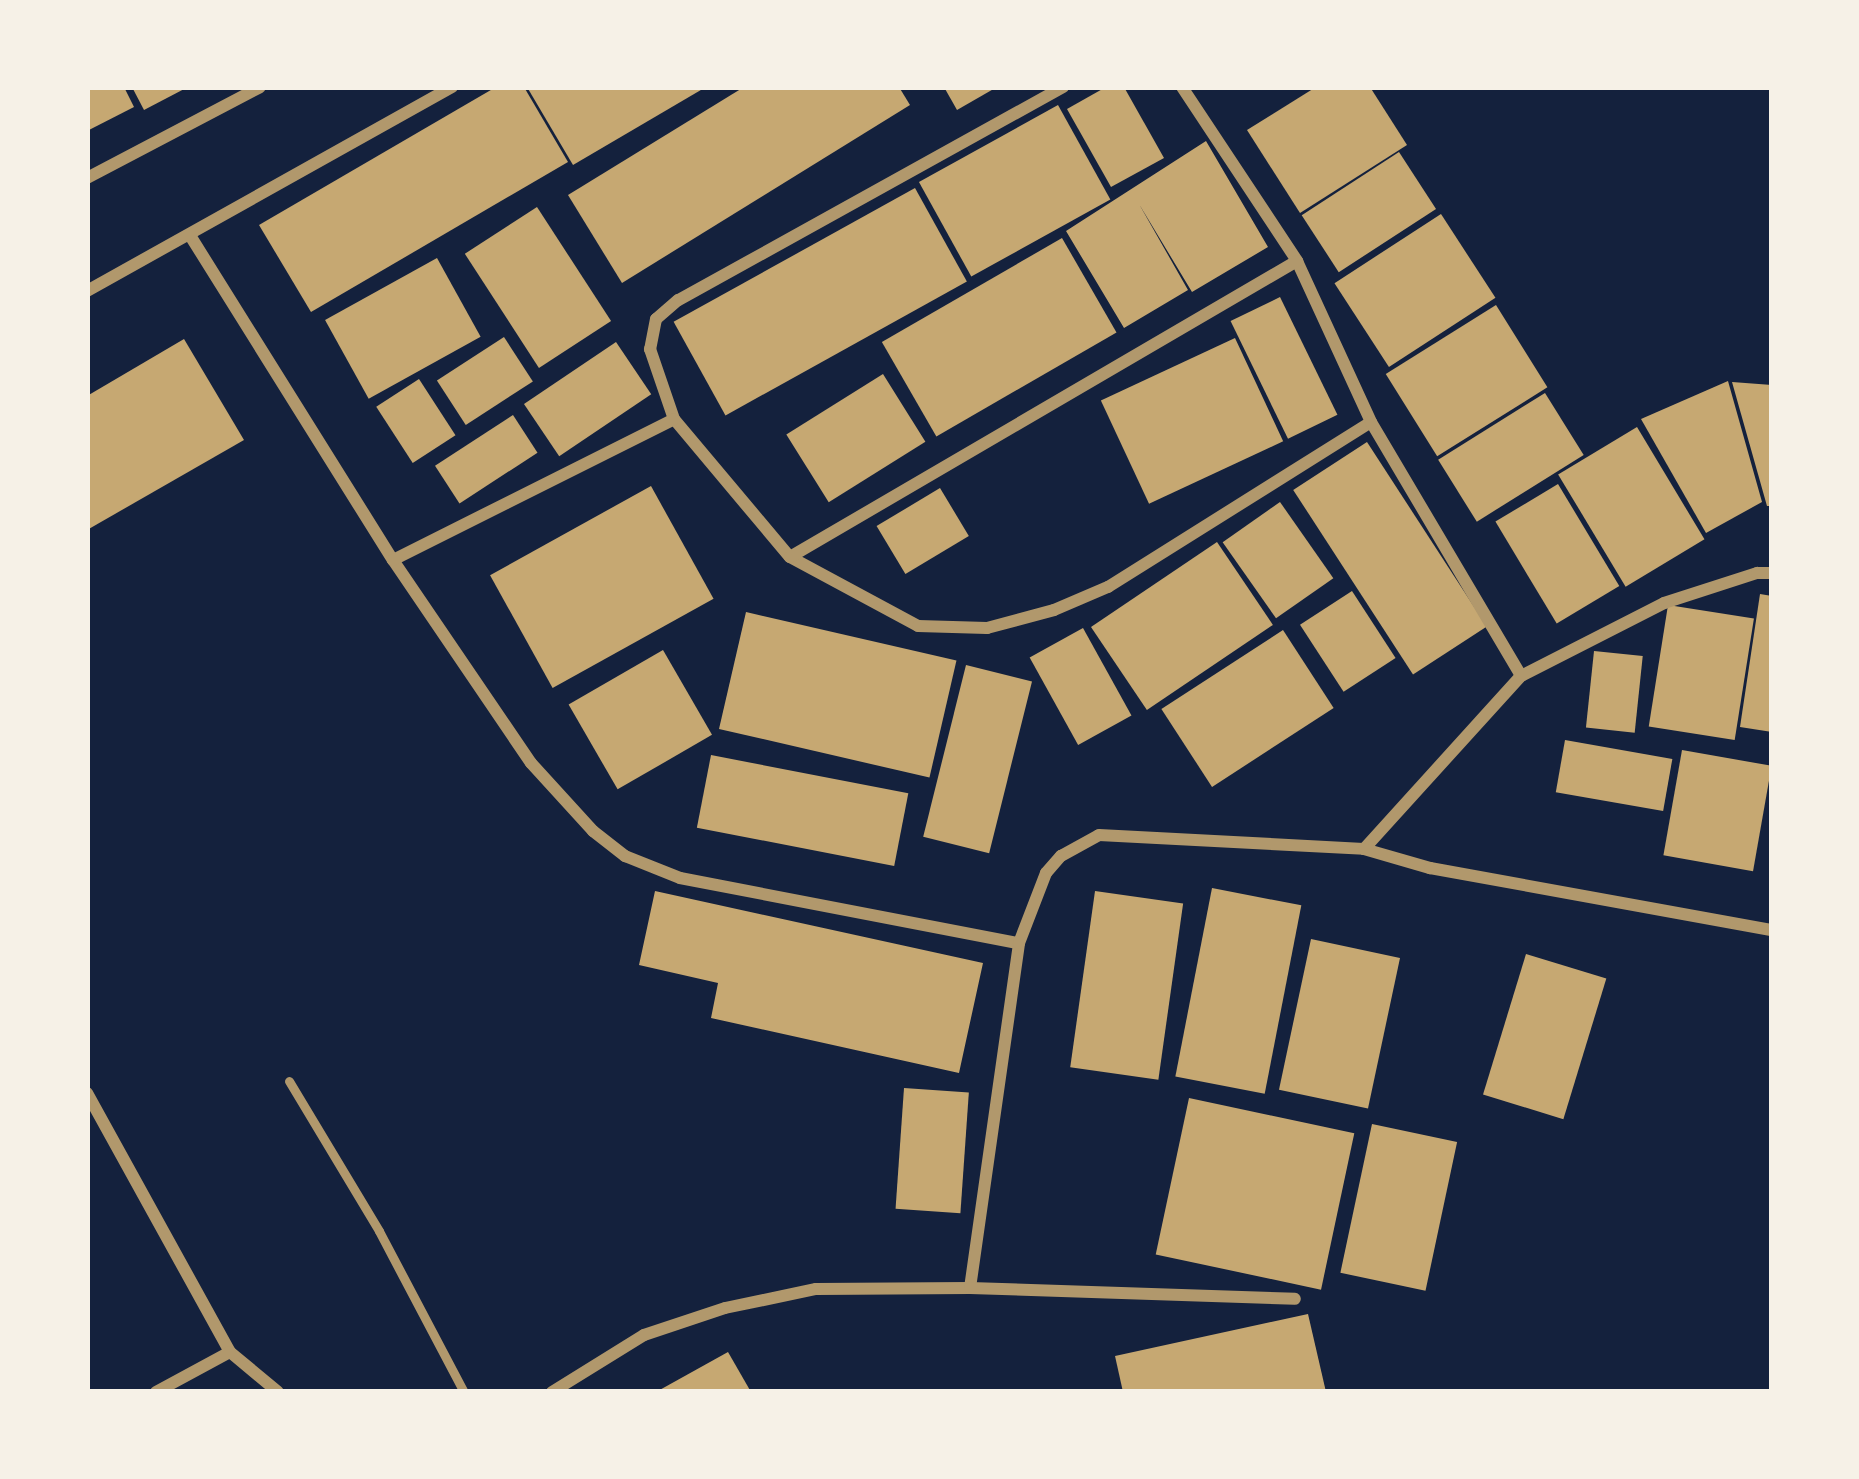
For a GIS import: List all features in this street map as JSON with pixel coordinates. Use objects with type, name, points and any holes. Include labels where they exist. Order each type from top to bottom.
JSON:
[{"type":"street","points":[[87,178],[260,87]]},
{"type":"street","points":[[87,291],[191,237],[452,87]]},
{"type":"street","points":[[1063,87],[678,299],[656,319],[650,349],[674,419],[790,557],[918,626],[987,628],[1054,610],[1108,587],[1371,422]]},
{"type":"street","points":[[1182,87],[1297,261],[1371,422],[1521,676]]},
{"type":"street","points":[[191,237],[392,560],[531,763],[562,802],[625,856],[680,878],[1018,943]]},
{"type":"street","points":[[790,557],[1297,261]]},
{"type":"street","points":[[392,560],[674,419]]},
{"type":"street","points":[[1364,849],[1521,676],[1664,603],[1757,573],[1772,573]]},
{"type":"street","points":[[970,1288],[1018,943],[1046,873],[1060,856],[1099,835],[1364,849],[1430,868],[1772,930]]},
{"type":"street","points":[[87,1093],[230,1352],[278,1392]]},
{"type":"street","points":[[552,1392],[644,1335],[724,1308],[816,1289],[970,1288],[1295,1299]]},
{"type":"street","points":[[156,1392],[230,1352]]},
{"type":"lane","points":[[289,1081],[379,1231],[464,1392]]},
{"type":"building","points":[[87,87],[124,87],[134,107],[87,131]]},
{"type":"building","points":[[132,87],[188,87],[144,110]]},
{"type":"building","points":[[496,87],[524,87],[568,162],[311,312],[259,225]]},
{"type":"building","points":[[527,87],[706,87],[573,165]]},
{"type":"building","points":[[744,87],[899,87],[910,105],[622,283],[568,195]]},
{"type":"building","points":[[944,87],[997,87],[957,110]]},
{"type":"building","points":[[1106,87],[1124,87],[1164,158],[1111,187],[1067,109]]},
{"type":"building","points":[[1316,87],[1370,87],[1407,145],[1300,213],[1247,130]]},
{"type":"building","points":[[1058,105],[1110,199],[971,277],[919,182]]},
{"type":"building","points":[[1206,141],[1268,247],[1192,292],[1139,204],[1188,290],[1124,328],[1066,231]]},
{"type":"building","points":[[1399,152],[1436,209],[1339,272],[1302,215]]},
{"type":"building","points":[[915,188],[967,282],[725,415],[674,322]]},
{"type":"building","points":[[537,207],[611,321],[539,368],[465,254]]},
{"type":"building","points":[[1441,214],[1495,298],[1389,367],[1334,283]]},
{"type":"building","points":[[1062,238],[1116,332],[936,436],[882,342]]},
{"type":"building","points":[[437,258],[481,337],[369,399],[325,320]]},
{"type":"building","points":[[1280,297],[1337,415],[1288,439],[1231,321]]},
{"type":"building","points":[[1496,305],[1547,387],[1437,456],[1386,374]]},
{"type":"building","points":[[504,337],[533,381],[466,425],[437,381]]},
{"type":"building","points":[[1235,338],[1283,441],[1149,504],[1101,401]]},
{"type":"building","points":[[184,339],[244,440],[87,530],[87,396]]},
{"type":"building","points":[[616,342],[651,394],[559,456],[524,404]]},
{"type":"building","points":[[883,374],[925,442],[829,502],[786,434]]},
{"type":"building","points":[[419,379],[455,435],[413,463],[376,407]]},
{"type":"building","points":[[1728,381],[1762,502],[1706,533],[1641,419]]},
{"type":"building","points":[[1732,382],[1772,385],[1772,506],[1767,506]]},
{"type":"building","points":[[1545,393],[1584,455],[1477,522],[1438,460]]},
{"type":"building","points":[[513,415],[538,453],[460,503],[435,466]]},
{"type":"building","points":[[1637,427],[1704,539],[1626,587],[1558,474]]},
{"type":"building","points":[[1367,442],[1487,627],[1413,674],[1293,490]]},
{"type":"building","points":[[1558,484],[1619,586],[1557,624],[1495,522]]},
{"type":"building","points":[[651,486],[714,599],[553,688],[490,575]]},
{"type":"building","points":[[940,488],[969,536],[905,574],[877,526]]},
{"type":"building","points":[[1280,502],[1333,578],[1276,618],[1223,542]]},
{"type":"building","points":[[1217,542],[1273,625],[1147,710],[1091,627]]},
{"type":"building","points":[[1352,591],[1396,658],[1344,692],[1300,625]]},
{"type":"building","points":[[1760,594],[1772,596],[1772,732],[1740,727]]},
{"type":"building","points":[[1668,605],[1754,619],[1735,740],[1649,726]]},
{"type":"building","points":[[746,612],[956,661],[929,778],[719,729]]},
{"type":"building","points":[[1083,628],[1131,715],[1078,745],[1030,658]]},
{"type":"building","points":[[1283,630],[1334,708],[1212,787],[1161,709]]},
{"type":"building","points":[[663,650],[712,735],[618,789],[569,704]]},
{"type":"building","points":[[1594,651],[1643,656],[1635,733],[1586,728]]},
{"type":"building","points":[[966,665],[1032,681],[989,853],[923,837]]},
{"type":"building","points":[[1565,740],[1672,759],[1663,811],[1556,792]]},
{"type":"building","points":[[1682,750],[1772,766],[1753,871],[1663,855]]},
{"type":"building","points":[[711,755],[908,793],[894,866],[697,828]]},
{"type":"building","points":[[1212,888],[1301,905],[1265,1094],[1175,1076]]},
{"type":"building","points":[[655,891],[983,963],[959,1073],[711,1018],[718,983],[639,965]]},
{"type":"building","points":[[1095,891],[1183,903],[1158,1080],[1070,1067]]},
{"type":"building","points":[[1311,939],[1400,958],[1368,1109],[1279,1090]]},
{"type":"building","points":[[1526,954],[1606,979],[1563,1119],[1483,1095]]},
{"type":"building","points":[[904,1088],[969,1093],[960,1213],[896,1209]]},
{"type":"building","points":[[1189,1098],[1354,1133],[1321,1290],[1156,1255]]},
{"type":"building","points":[[1372,1124],[1457,1142],[1425,1291],[1340,1273]]},
{"type":"building","points":[[1308,1314],[1326,1392],[1123,1392],[1115,1356]]},
{"type":"building","points":[[728,1352],[751,1392],[656,1392]]}]
